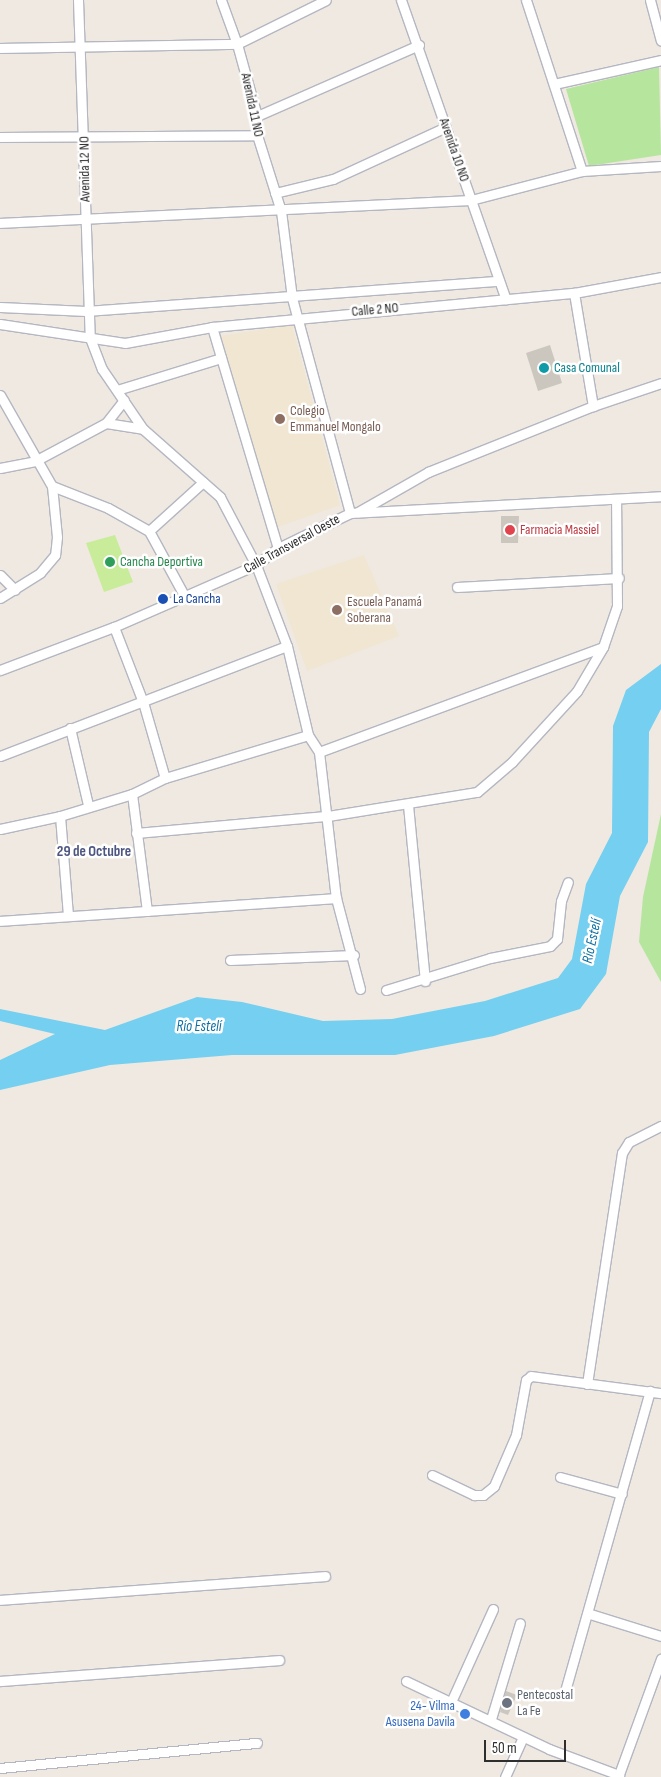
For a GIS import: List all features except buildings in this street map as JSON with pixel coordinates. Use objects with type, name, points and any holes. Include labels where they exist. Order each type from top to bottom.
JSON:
[{"type":"street","name":"Avenida 12 NO","points":[[78,0],[85,139],[86,311],[90,338],[102,369],[143,429],[162,449],[204,482],[220,498],[256,565],[287,646],[308,735],[319,752]]},
{"type":"street","name":"Avenida 11 NO","points":[[221,0],[238,44],[257,116],[258,135],[281,211],[292,298],[354,513]]},
{"type":"street","points":[[0,48],[80,49],[238,44],[326,0]]},
{"type":"street","name":"Avenida 10 NO","points":[[402,0],[506,299]]},
{"type":"street","points":[[526,0],[582,171]]},
{"type":"street","points":[[650,0],[661,41]]},
{"type":"street","points":[[257,116],[419,45]]},
{"type":"street","points":[[554,84],[661,60]]},
{"type":"street","points":[[275,193],[334,179],[446,127]]},
{"type":"street","points":[[0,137],[85,139],[258,135]]},
{"type":"street","points":[[0,223],[86,221],[471,200],[582,171],[661,166]]},
{"type":"street","name":"Calle 2 NO","points":[[0,324],[125,343],[212,327],[297,317],[574,293],[661,277]]},
{"type":"street","points":[[0,306],[86,311],[292,298],[499,281]]},
{"type":"street","points":[[574,293],[592,406]]},
{"type":"street","points":[[212,327],[278,548]]},
{"type":"street","points":[[117,390],[221,358]]},
{"type":"street","points":[[354,513],[428,472],[592,406],[661,383]]},
{"type":"street","points":[[0,395],[28,438],[35,461],[52,486],[56,518],[55,556],[40,573],[0,598]]},
{"type":"street","points":[[0,468],[35,461],[106,423],[124,400]]},
{"type":"street","points":[[106,423],[143,429]]},
{"type":"street","points":[[149,531],[204,482]]},
{"type":"street","points":[[52,486],[108,508],[149,531],[185,597]]},
{"type":"street","name":"Calle Transversal Oeste","points":[[0,670],[114,627],[185,597],[256,565],[278,548],[354,513],[661,496]]},
{"type":"street","points":[[136,834],[328,816],[408,805],[476,792],[512,762],[577,691],[603,647],[617,606],[619,578],[616,499]]},
{"type":"street","points":[[0,574],[15,590]]},
{"type":"street","points":[[457,587],[619,578]]},
{"type":"street","points":[[114,627],[143,702],[165,778]]},
{"type":"street","points":[[0,756],[287,646]]},
{"type":"street","points":[[360,989],[354,955],[336,898],[328,816],[319,752],[603,647]]},
{"type":"street","points":[[70,728],[88,805]]},
{"type":"street","points":[[0,829],[60,816],[88,805],[132,794],[165,778],[308,735]]},
{"type":"street","points":[[132,794],[147,911]]},
{"type":"street","points":[[408,805],[425,981]]},
{"type":"street","points":[[60,816],[68,915]]},
{"type":"street","points":[[386,990],[425,981],[490,958],[555,943],[560,901],[568,882]]},
{"type":"street","points":[[0,921],[336,898]]},
{"type":"street","points":[[230,960],[354,955]]},
{"type":"street","points":[[587,1384],[622,1153],[629,1142],[661,1126]]},
{"type":"street","points":[[432,1475],[474,1495],[483,1495],[494,1486],[516,1435],[526,1380],[537,1374],[587,1384],[661,1393]]},
{"type":"street","points":[[565,1691],[590,1614],[650,1391]]},
{"type":"street","points":[[560,1477],[622,1494]]},
{"type":"street","points":[[0,1600],[325,1576]]},
{"type":"street","points":[[451,1702],[493,1609]]},
{"type":"street","points":[[590,1614],[661,1636]]},
{"type":"street","points":[[491,1719],[520,1623]]},
{"type":"street","points":[[406,1681],[491,1719],[523,1737],[619,1776],[661,1659]]},
{"type":"street","points":[[0,1681],[279,1660]]},
{"type":"street","points":[[505,1777],[523,1737]]},
{"type":"street","points":[[0,1768],[257,1743]]},
{"type":"shaded area","name":"Colegio Emmanuel Mongalo","points":[[292,325],[340,505],[275,528],[221,336]]},
{"type":"shaded area","name":"Escuela Panamá Soberana","points":[[364,555],[399,636],[307,671],[276,584]]},
{"type":"green space","points":[[659,67],[661,155],[589,166],[566,89]]},
{"type":"green space","name":"Cancha Deportiva","points":[[115,535],[133,582],[104,592],[86,543]]},
{"type":"green space","points":[[661,814],[661,982],[639,942],[643,897]]},
{"type":"water","name":"Río Estelí","points":[[661,664],[661,709],[649,732],[648,842],[620,896],[606,974],[580,1009],[494,1036],[395,1055],[232,1055],[110,1065],[0,1090],[0,1060],[55,1034],[0,1021],[0,1009],[105,1030],[197,997],[242,1002],[323,1021],[392,1019],[485,1001],[558,978],[572,959],[586,884],[612,833],[613,726],[626,690]]},
{"type":"place","name":"Casa Comunal","points":[[544,368]]},
{"type":"place","name":"Colegio Emmanuel Mongalo","points":[[280,419]]},
{"type":"place","name":"Farmacia Massiel","points":[[510,530]]},
{"type":"place","name":"Cancha Deportiva","points":[[110,562]]},
{"type":"place","name":"La Cancha","points":[[163,599]]},
{"type":"place","name":"Escuela Panamá Soberana","points":[[337,610]]},
{"type":"place","name":"Pentecostal La Fe","points":[[507,1703]]},
{"type":"place","name":"24- Vilma Asusena Davila","points":[[465,1714]]},
{"type":"district","name":"29 de Octubre","points":[[94,852]]}]
